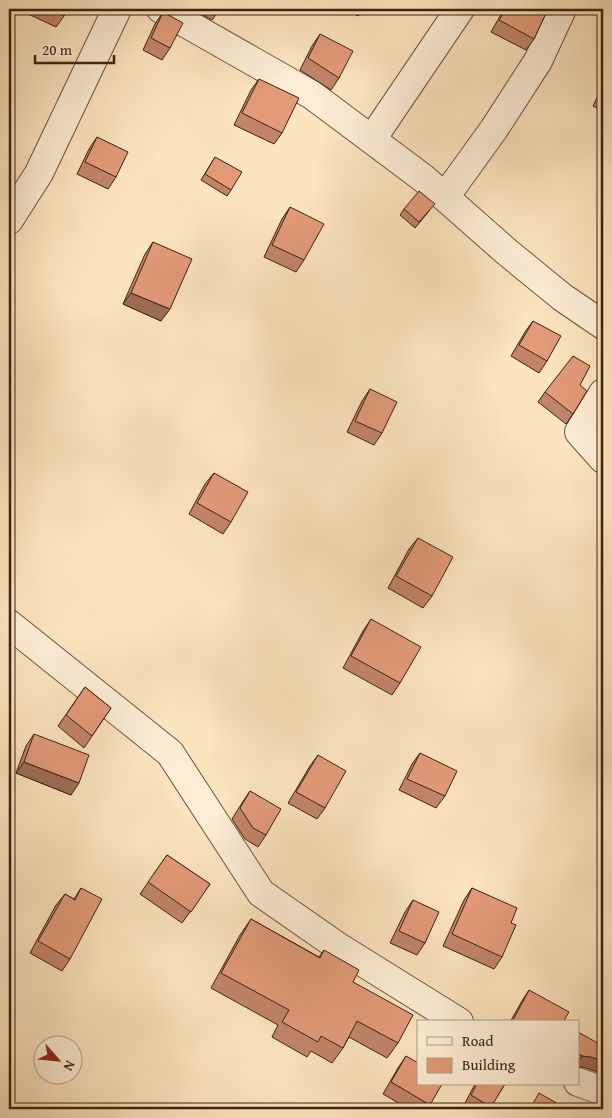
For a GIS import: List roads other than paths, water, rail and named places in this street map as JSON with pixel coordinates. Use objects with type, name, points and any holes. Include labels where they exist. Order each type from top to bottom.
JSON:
[{"type":"street","points":[[9,220],[39,173],[117,9]]},
{"type":"street","points":[[161,9],[312,95],[423,178],[507,252],[562,297],[603,326]]},
{"type":"street","points":[[372,139],[460,9]]},
{"type":"street","points":[[444,197],[494,129],[538,62],[562,9]]},
{"type":"street","points":[[603,393],[579,432],[603,459]]},
{"type":"street","points":[[9,624],[170,753],[261,893],[340,948],[456,1020]]},
{"type":"street","points":[[580,1083],[603,1091]]}]
